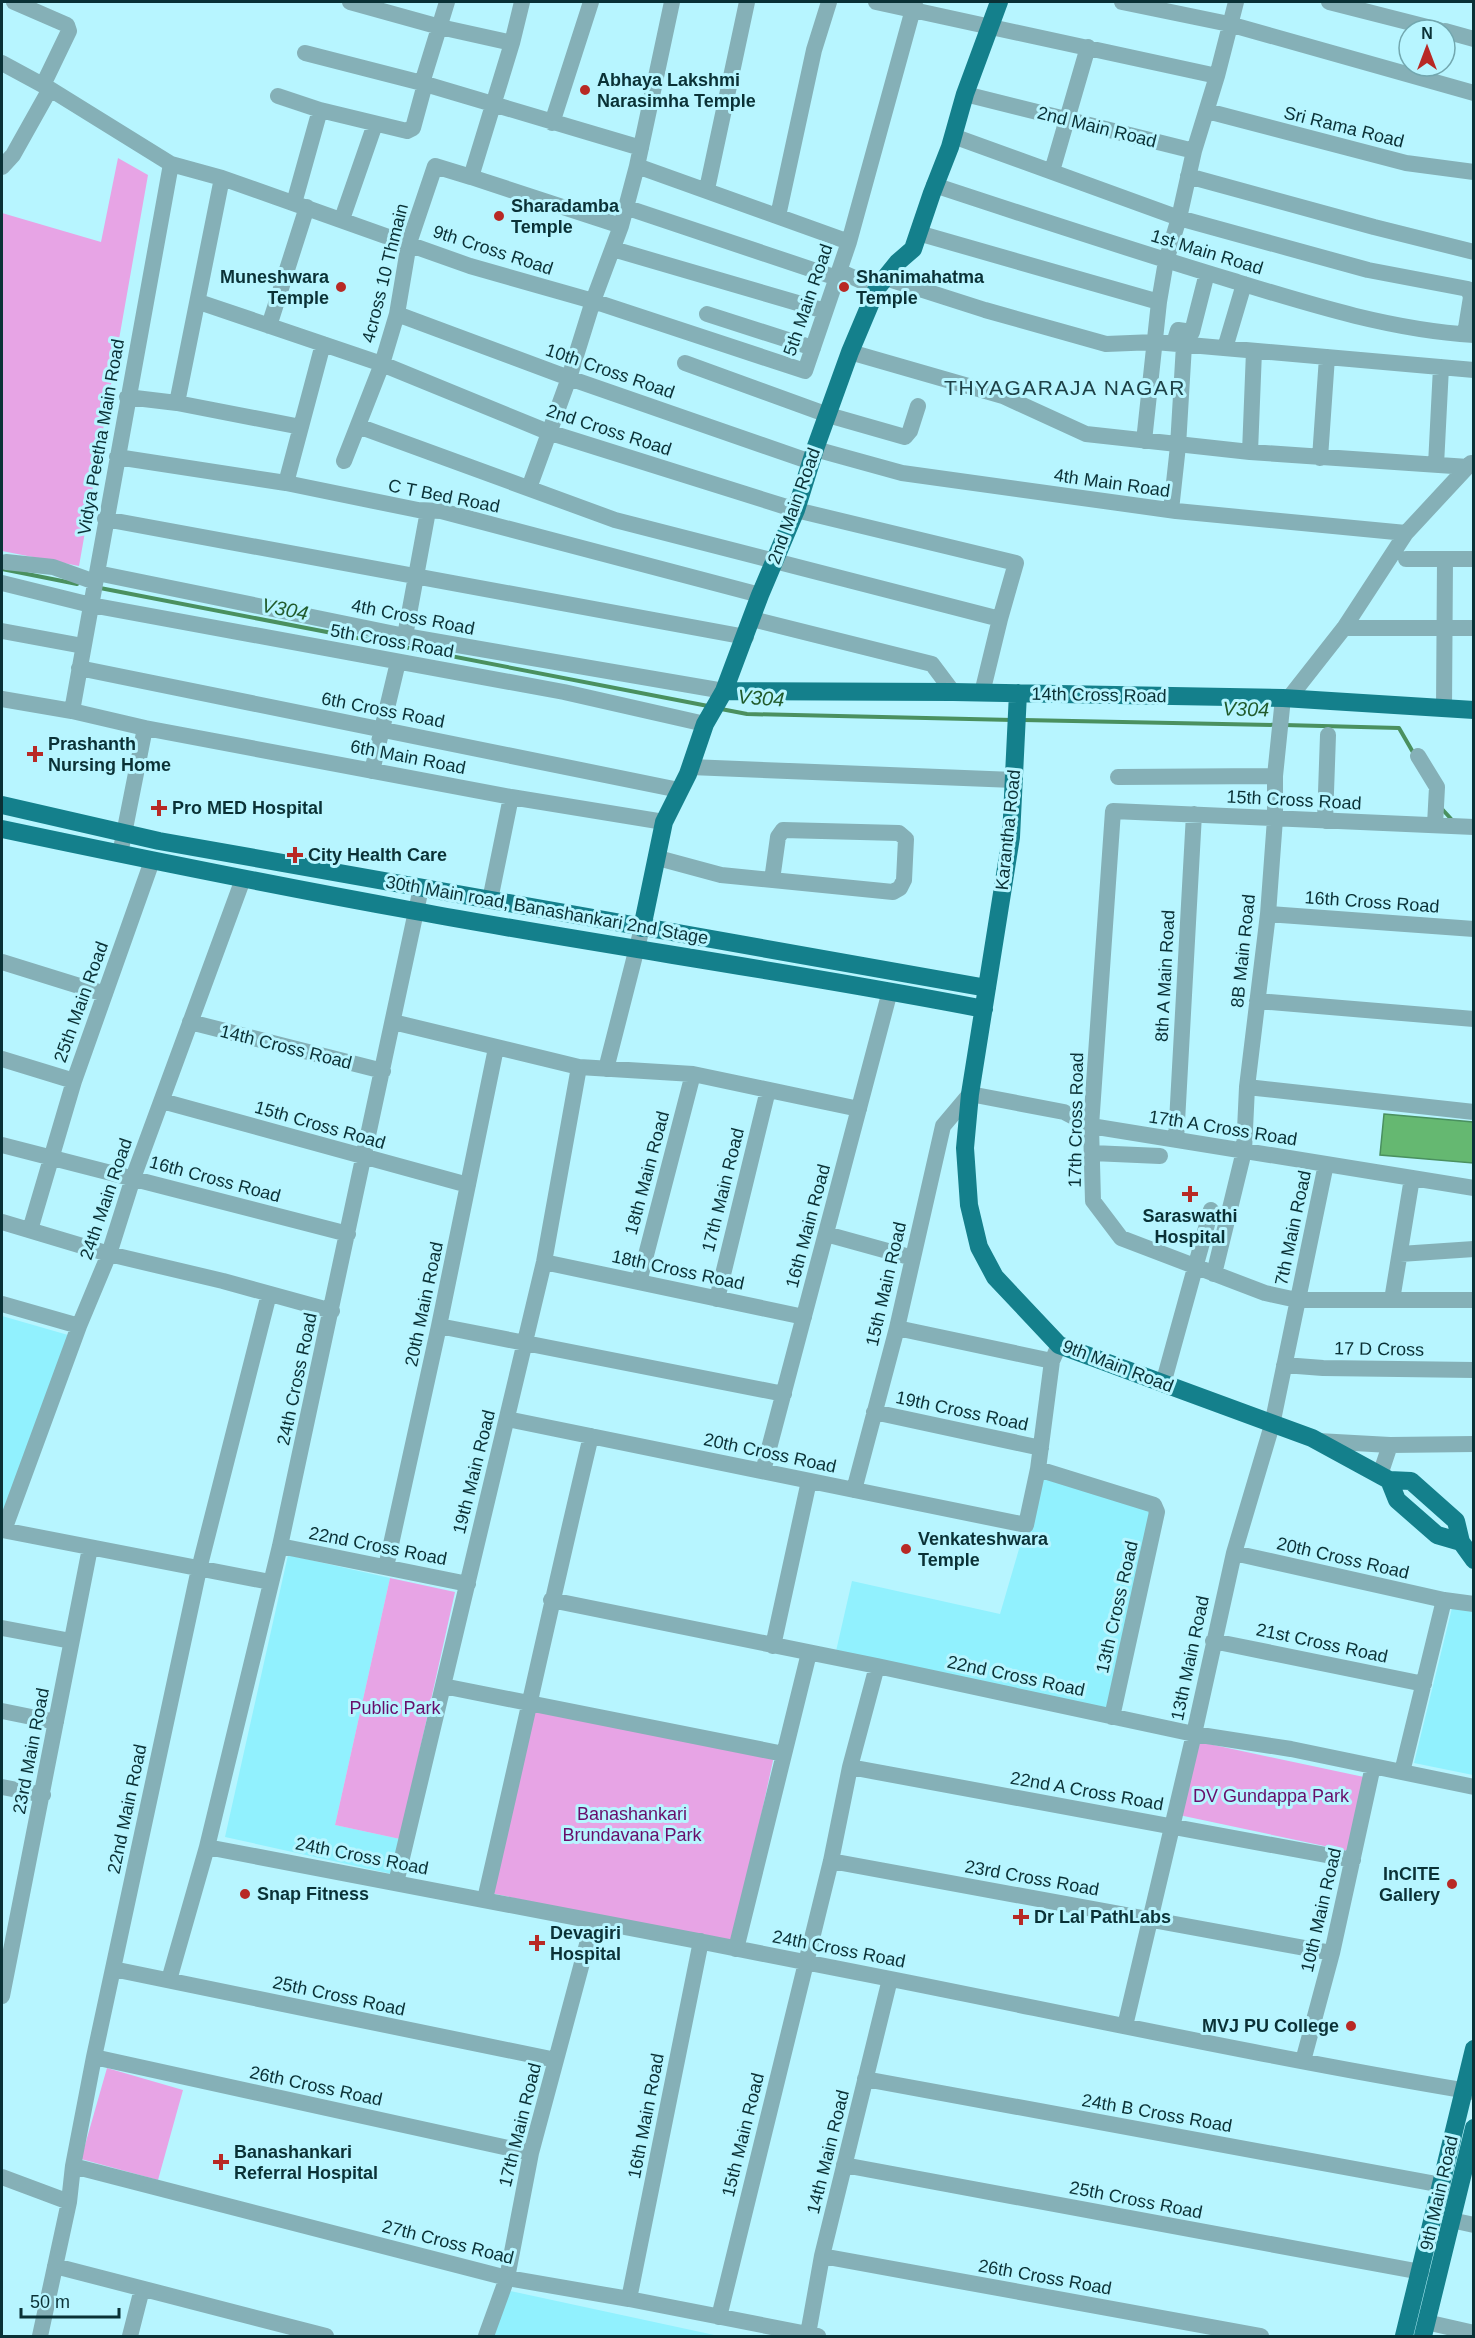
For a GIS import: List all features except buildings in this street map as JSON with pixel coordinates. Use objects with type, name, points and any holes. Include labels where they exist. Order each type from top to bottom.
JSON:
[{"type":"main road","name":"2nd Main Road","points":[[642,928],[664,822],[746,637],[760,595],[796,510],[850,352],[881,283],[913,249],[953,136],[965,94],[999,2]]},
{"type":"main road","name":"14th Cross Road","points":[[715,708],[953,692],[1286,698],[1473,710]]},
{"type":"main road","name":"Karantha Road","points":[[991,965],[1011,837],[1018,693]]},
{"type":"main road","name":"30th Main road, Banashankari 2nd Stage","points":[[2,805],[124,833],[642,928],[987,988]]},
{"type":"main road","name":"30th Main road, Banashankari 2nd Stage","points":[[2,829],[152,861],[416,912],[890,991],[984,1009]]},
{"type":"main road","name":"9th Main Road","points":[[991,965],[970,1094],[965,1148],[969,1205],[979,1247],[995,1277],[1023,1309],[1055,1353],[1163,1384],[1317,1441],[1384,1478],[1411,1481],[1456,1521],[1461,1542],[1473,1560]]},
{"type":"main road","name":"9th Main Road","points":[[1404,2337],[1468,2091],[1473,2049]]},
{"type":"main road","name":"9th Main Road","points":[[1425,2329],[1473,2128]]},
{"type":"street","points":[[5,157],[47,87],[69,31],[67,26],[14,2]]},
{"type":"street","points":[[350,2],[380,5],[440,27],[512,43]]},
{"type":"street","points":[[278,96],[320,110],[375,124],[407,131],[413,128],[423,84],[447,2]]},
{"type":"street","points":[[522,2],[494,106],[471,177],[621,226]]},
{"type":"street","points":[[552,123],[591,2]]},
{"type":"street","points":[[529,488],[569,378],[592,301],[621,226],[637,166],[672,2]]},
{"type":"street","points":[[707,189],[747,2]]},
{"type":"street","points":[[778,216],[814,50],[829,2]]},
{"type":"street","points":[[876,2],[914,5],[991,26],[1217,76]]},
{"type":"street","points":[[1122,2],[1159,5],[1473,93]]},
{"type":"street","points":[[1144,441],[1159,302],[1166,261],[1236,2]]},
{"type":"street","points":[[1329,2],[1397,19]]},
{"type":"street","points":[[637,166],[707,189],[849,242],[914,5]]},
{"type":"street","points":[[1457,35],[1473,39]]},
{"type":"street","points":[[1052,171],[1088,47]]},
{"type":"street","points":[[305,53],[423,84],[641,148]]},
{"type":"street","points":[[2,63],[47,87],[171,164]]},
{"type":"street","name":"2nd Main Road","points":[[965,94],[1194,151]]},
{"type":"street","points":[[269,326],[301,205],[320,110]]},
{"type":"street","name":"Sri Rama Road","points":[[1207,111],[1406,163],[1473,172]]},
{"type":"street","points":[[342,219],[375,124]]},
{"type":"street","points":[[953,136],[1179,218],[1368,270],[1468,289],[1471,297],[1469,334]]},
{"type":"street","name":"9th Cross Road","points":[[171,164],[222,178],[470,266],[592,301],[805,371]]},
{"type":"street","name":"Vidya Peetha Main Road","points":[[72,711],[127,397],[171,164]]},
{"type":"street","name":"4cross 10 Thmain","points":[[344,461],[382,364],[397,314],[409,243],[435,166],[471,177]]},
{"type":"street","points":[[1188,176],[1473,252]]},
{"type":"street","points":[[177,403],[222,178]]},
{"type":"street","name":"1st Main Road","points":[[934,185],[1166,261],[1330,310],[1443,333],[1469,334]]},
{"type":"street","points":[[626,207],[838,274],[986,310],[1106,344],[1155,342],[1473,370]]},
{"type":"street","points":[[918,233],[1159,302]]},
{"type":"street","name":"5th Main Road","points":[[805,371],[849,242]]},
{"type":"street","points":[[613,249],[825,311]]},
{"type":"street","points":[[1171,510],[1178,446],[1178,330],[1192,332],[1207,273]]},
{"type":"street","points":[[1225,348],[1244,284]]},
{"type":"street","name":"2nd Cross Road","points":[[199,302],[382,364],[548,432],[796,510],[1016,563],[1000,619]]},
{"type":"street","name":"10th Cross Road","points":[[397,314],[569,378],[813,455]]},
{"type":"street","points":[[707,314],[813,348]]},
{"type":"street","points":[[286,483],[323,344]]},
{"type":"street","points":[[1250,452],[1254,351]]},
{"type":"street","points":[[850,352],[1003,396],[1086,434],[1178,446],[1320,458],[1436,465],[1471,463]]},
{"type":"street","points":[[1320,458],[1327,357]]},
{"type":"street","points":[[685,363],[828,416],[904,436],[910,430],[918,406]]},
{"type":"street","points":[[1436,465],[1441,367]]},
{"type":"street","points":[[127,397],[177,403],[301,427]]},
{"type":"street","points":[[358,426],[615,520],[1000,619],[982,693]]},
{"type":"street","name":"4th Main Road","points":[[813,455],[902,473],[1171,510],[1406,533]]},
{"type":"street","name":"C T Bed Road","points":[[117,457],[286,483],[428,511],[441,511],[760,595]]},
{"type":"street","points":[[1286,698],[1344,628],[1406,533],[1471,463]]},
{"type":"street","points":[[405,636],[428,511]]},
{"type":"street","points":[[105,519],[746,637]]},
{"type":"street","points":[[1406,559],[1473,559]]},
{"type":"street","points":[[1444,708],[1445,559]]},
{"type":"street","points":[[6,562],[53,567],[94,587]]},
{"type":"street","name":"5th Cross Road","points":[[2,583],[94,587],[398,662],[564,692],[715,708]]},
{"type":"street","name":"4th Cross Road","points":[[94,587],[405,636],[715,708]]},
{"type":"street","points":[[752,619],[932,664],[953,692]]},
{"type":"street","points":[[1344,628],[1473,628]]},
{"type":"street","points":[[2,630],[83,646]]},
{"type":"street","points":[[372,771],[398,662]]},
{"type":"street","name":"6th Cross Road","points":[[79,668],[679,790]]},
{"type":"street","name":"8B Main Road","points":[[1214,1275],[1244,1151],[1247,1087],[1268,914],[1275,819],[1275,776],[1280,725],[1286,698]]},
{"type":"street","points":[[2,699],[72,711],[145,728],[120,854]]},
{"type":"street","name":"6th Main Road","points":[[145,728],[511,797],[664,822]]},
{"type":"street","points":[[1325,821],[1328,735]]},
{"type":"street","points":[[1418,756],[1437,787],[1435,825]]},
{"type":"street","points":[[690,767],[1014,780]]},
{"type":"street","points":[[1118,777],[1275,776]]},
{"type":"street","points":[[490,900],[511,797]]},
{"type":"street","name":"15th Cross Road","points":[[1113,811],[1464,826]]},
{"type":"street","name":"17th Cross Road","points":[[1113,811],[1091,1126],[1093,1201],[1121,1238],[1265,1293],[1297,1300],[1473,1300]]},
{"type":"street","name":"8th A Main Road","points":[[1176,1140],[1194,814]]},
{"type":"street","points":[[658,858],[721,875],[772,880],[892,891],[900,888],[904,880],[906,839],[899,833],[783,830],[778,837],[772,880]]},
{"type":"street","name":"25th Main Road","points":[[30,1230],[74,1081],[152,861]]},
{"type":"street","name":"24th Main Road","points":[[3,1530],[79,1326],[109,1254],[133,1178],[243,879]]},
{"type":"street","name":"24th Cross Road","points":[[421,888],[365,1158],[280,1546],[207,1847],[701,1941],[1303,2061],[1468,2091]]},
{"type":"street","name":"16th Cross Road","points":[[1268,914],[1473,929]]},
{"type":"street","points":[[606,1069],[642,928]]},
{"type":"street","points":[[2,962],[105,994]]},
{"type":"street","name":"16th Main Road","points":[[763,1471],[890,991]]},
{"type":"street","points":[[1257,1001],[1473,1019]]},
{"type":"street","name":"14th Cross Road","points":[[190,1022],[383,1071]]},
{"type":"street","points":[[393,1022],[579,1067],[693,1074],[859,1109]]},
{"type":"street","name":"20th Main Road","points":[[386,1567],[439,1326],[496,1048]]},
{"type":"street","points":[[2,1059],[74,1081]]},
{"type":"street","name":"19th Main Road","points":[[396,1883],[526,1343],[544,1262],[579,1067]]},
{"type":"street","name":"18th Main Road","points":[[639,1282],[693,1074]]},
{"type":"street","points":[[1247,1087],[1473,1112]]},
{"type":"street","name":"17th Main Road","points":[[717,1299],[768,1090]]},
{"type":"street","name":"17th A Cross Road","points":[[970,1094],[1064,1112],[1091,1126],[1473,1188]]},
{"type":"street","name":"15th Main Road","points":[[854,1490],[897,1328],[943,1126],[970,1094]]},
{"type":"street","name":"15th Cross Road","points":[[162,1101],[468,1185]]},
{"type":"street","name":"16th Cross Road","points":[[2,1145],[348,1234]]},
{"type":"street","points":[[1092,1153],[1160,1156]]},
{"type":"street","name":"7th Main Road","points":[[1297,1300],[1326,1164]]},
{"type":"street","points":[[1392,1300],[1412,1178]]},
{"type":"street","points":[[1163,1384],[1211,1210]]},
{"type":"street","points":[[2,1222],[109,1254],[332,1311]]},
{"type":"street","points":[[826,1234],[913,1258]]},
{"type":"street","points":[[1400,1254],[1473,1249]]},
{"type":"street","name":"18th Cross Road","points":[[544,1262],[804,1317]]},
{"type":"street","name":"22nd Main Road","points":[[40,2337],[69,2202],[72,2166],[94,2056],[199,1569],[268,1294]]},
{"type":"street","name":"13th Main Road","points":[[1125,2026],[1234,1553],[1272,1425],[1297,1300]]},
{"type":"street","points":[[2,1304],[79,1326]]},
{"type":"street","points":[[439,1326],[784,1394]]},
{"type":"street","points":[[897,1328],[1055,1353],[1038,1469]]},
{"type":"street","name":"17 D Cross","points":[[1284,1365],[1323,1368],[1473,1370]]},
{"type":"street","name":"19th Cross Road","points":[[874,1412],[1041,1448]]},
{"type":"street","name":"20th Cross Road","points":[[507,1419],[1026,1525],[1038,1469]]},
{"type":"street","points":[[485,1899],[531,1704],[551,1600],[591,1436]]},
{"type":"street","points":[[1317,1441],[1390,1445],[1473,1444]]},
{"type":"street","points":[[1384,1478],[1390,1445]]},
{"type":"street","name":"13th Cross Road","points":[[1038,1469],[1154,1505],[1157,1512],[1112,1717]]},
{"type":"street","points":[[773,1646],[809,1481]]},
{"type":"street","points":[[3,1530],[270,1582]]},
{"type":"street","name":"22nd Cross Road","points":[[280,1546],[468,1584]]},
{"type":"street","name":"23rd Main Road","points":[[2,1996],[90,1548]]},
{"type":"street","name":"20th Cross Road","points":[[1234,1553],[1444,1600],[1473,1604]]},
{"type":"street","name":"22nd Cross Road","points":[[551,1600],[877,1666],[1194,1734],[1291,1749],[1473,1786]]},
{"type":"street","points":[[1402,1772],[1444,1600]]},
{"type":"street","points":[[2,1628],[71,1641]]},
{"type":"street","name":"21st Cross Road","points":[[1213,1641],[1424,1684]]},
{"type":"street","points":[[736,1949],[809,1653]]},
{"type":"street","points":[[805,1962],[831,1861],[849,1767],[877,1666]]},
{"type":"street","points":[[443,1686],[784,1754]]},
{"type":"street","points":[[2,1711],[56,1722]]},
{"type":"street","name":"10th Main Road","points":[[1303,2061],[1332,1953],[1373,1766]]},
{"type":"street","name":"22nd A Cross Road","points":[[849,1767],[1353,1860]]},
{"type":"street","points":[[2,1787],[43,1795]]},
{"type":"street","points":[[169,1980],[207,1847]]},
{"type":"street","name":"23rd Cross Road","points":[[831,1861],[1332,1953]]},
{"type":"street","name":"17th Main Road","points":[[486,2337],[507,2278],[531,2153],[593,1922]]},
{"type":"street","name":"16th Main Road","points":[[629,2299],[701,1941]]},
{"type":"street","name":"15th Main Road","points":[[719,2317],[805,1962]]},
{"type":"street","name":"25th Cross Road","points":[[113,1969],[556,2060]]},
{"type":"street","name":"14th Main Road","points":[[813,2335],[822,2256],[890,1979]]},
{"type":"street","name":"26th Cross Road","points":[[94,2056],[531,2153]]},
{"type":"street","name":"24th B Cross Road","points":[[865,2079],[1442,2185]]},
{"type":"street","name":"25th Cross Road","points":[[844,2165],[1421,2272]]},
{"type":"street","name":"27th Cross Road","points":[[72,2166],[507,2278],[813,2335]]},
{"type":"street","points":[[2,2177],[69,2202]]},
{"type":"street","points":[[1451,2220],[1473,2225]]},
{"type":"street","name":"26th Cross Road","points":[[822,2256],[1261,2337]]},
{"type":"street","points":[[55,2266],[326,2337]]},
{"type":"street","points":[[130,2337],[142,2289]]},
{"type":"street","points":[[1425,2329],[1473,2333]]},
{"type":"shaded area","points":[[1384,1114],[1473,1122],[1473,1163],[1380,1155]]},
{"type":"shaded area","points":[[2,1316],[75,1337],[2,1526]]},
{"type":"shaded area","points":[[1038,1469],[1154,1505],[1112,1717],[834,1660],[852,1581],[1000,1614],[1026,1525]]},
{"type":"shaded area","points":[[288,1555],[390,1578],[335,1825],[400,1839],[392,1874],[225,1837]]},
{"type":"shaded area","points":[[1452,1608],[1473,1610],[1473,1775],[1414,1763]]},
{"type":"shaded area","points":[[506,2290],[719,2336],[492,2336]]},
{"type":"green space","points":[[118,158],[148,175],[79,566],[2,551],[2,213],[101,242]]},
{"type":"green space","name":"Public Park","points":[[390,1578],[455,1592],[400,1839],[335,1825]]},
{"type":"green space","name":"Banashankari Brundavana Park","points":[[531,1704],[774,1756],[733,1945],[491,1893]]},
{"type":"green space","name":"DV Gundappa Park","points":[[1195,1741],[1364,1777],[1348,1851],[1179,1815]]},
{"type":"green space","points":[[107,2068],[183,2090],[158,2180],[81,2159]]},
{"type":"waterway","name":"V304","points":[[2,569],[77,584]]},
{"type":"waterway","name":"V304","points":[[100,588],[708,706]]},
{"type":"waterway","name":"V304","points":[[721,709],[747,714],[1013,720]]},
{"type":"waterway","name":"V304","points":[[1023,720],[1277,725]]},
{"type":"waterway","name":"V304","points":[[1284,725],[1399,728],[1414,754]]},
{"type":"waterway","name":"V304","points":[[1442,809],[1453,821]]},
{"type":"place","name":"Abhaya Lakshmi Narasimha Temple","points":[[585,90]]},
{"type":"place","name":"Sharadamba Temple","points":[[499,216]]},
{"type":"place","name":"Muneshwara Temple","points":[[341,287]]},
{"type":"place","name":"Shanimahatma Temple","points":[[844,287]]},
{"type":"place","name":"Prashanth Nursing Home","points":[[35,754]]},
{"type":"place","name":"Pro MED Hospital","points":[[159,808]]},
{"type":"place","name":"City Health Care","points":[[295,855]]},
{"type":"place","name":"Saraswathi Hospital","points":[[1190,1194]]},
{"type":"place","name":"Venkateshwara Temple","points":[[906,1549]]},
{"type":"place","name":"InCITE Gallery","points":[[1452,1884]]},
{"type":"place","name":"Snap Fitness","points":[[245,1894]]},
{"type":"place","name":"Dr Lal PathLabs","points":[[1021,1917]]},
{"type":"place","name":"Devagiri Hospital","points":[[537,1943]]},
{"type":"place","name":"MVJ PU College","points":[[1351,2026]]},
{"type":"place","name":"Banashankari Referral Hospital","points":[[221,2162]]},
{"type":"district","name":"THYAGARAJA NAGAR","points":[[1065,388]]}]
